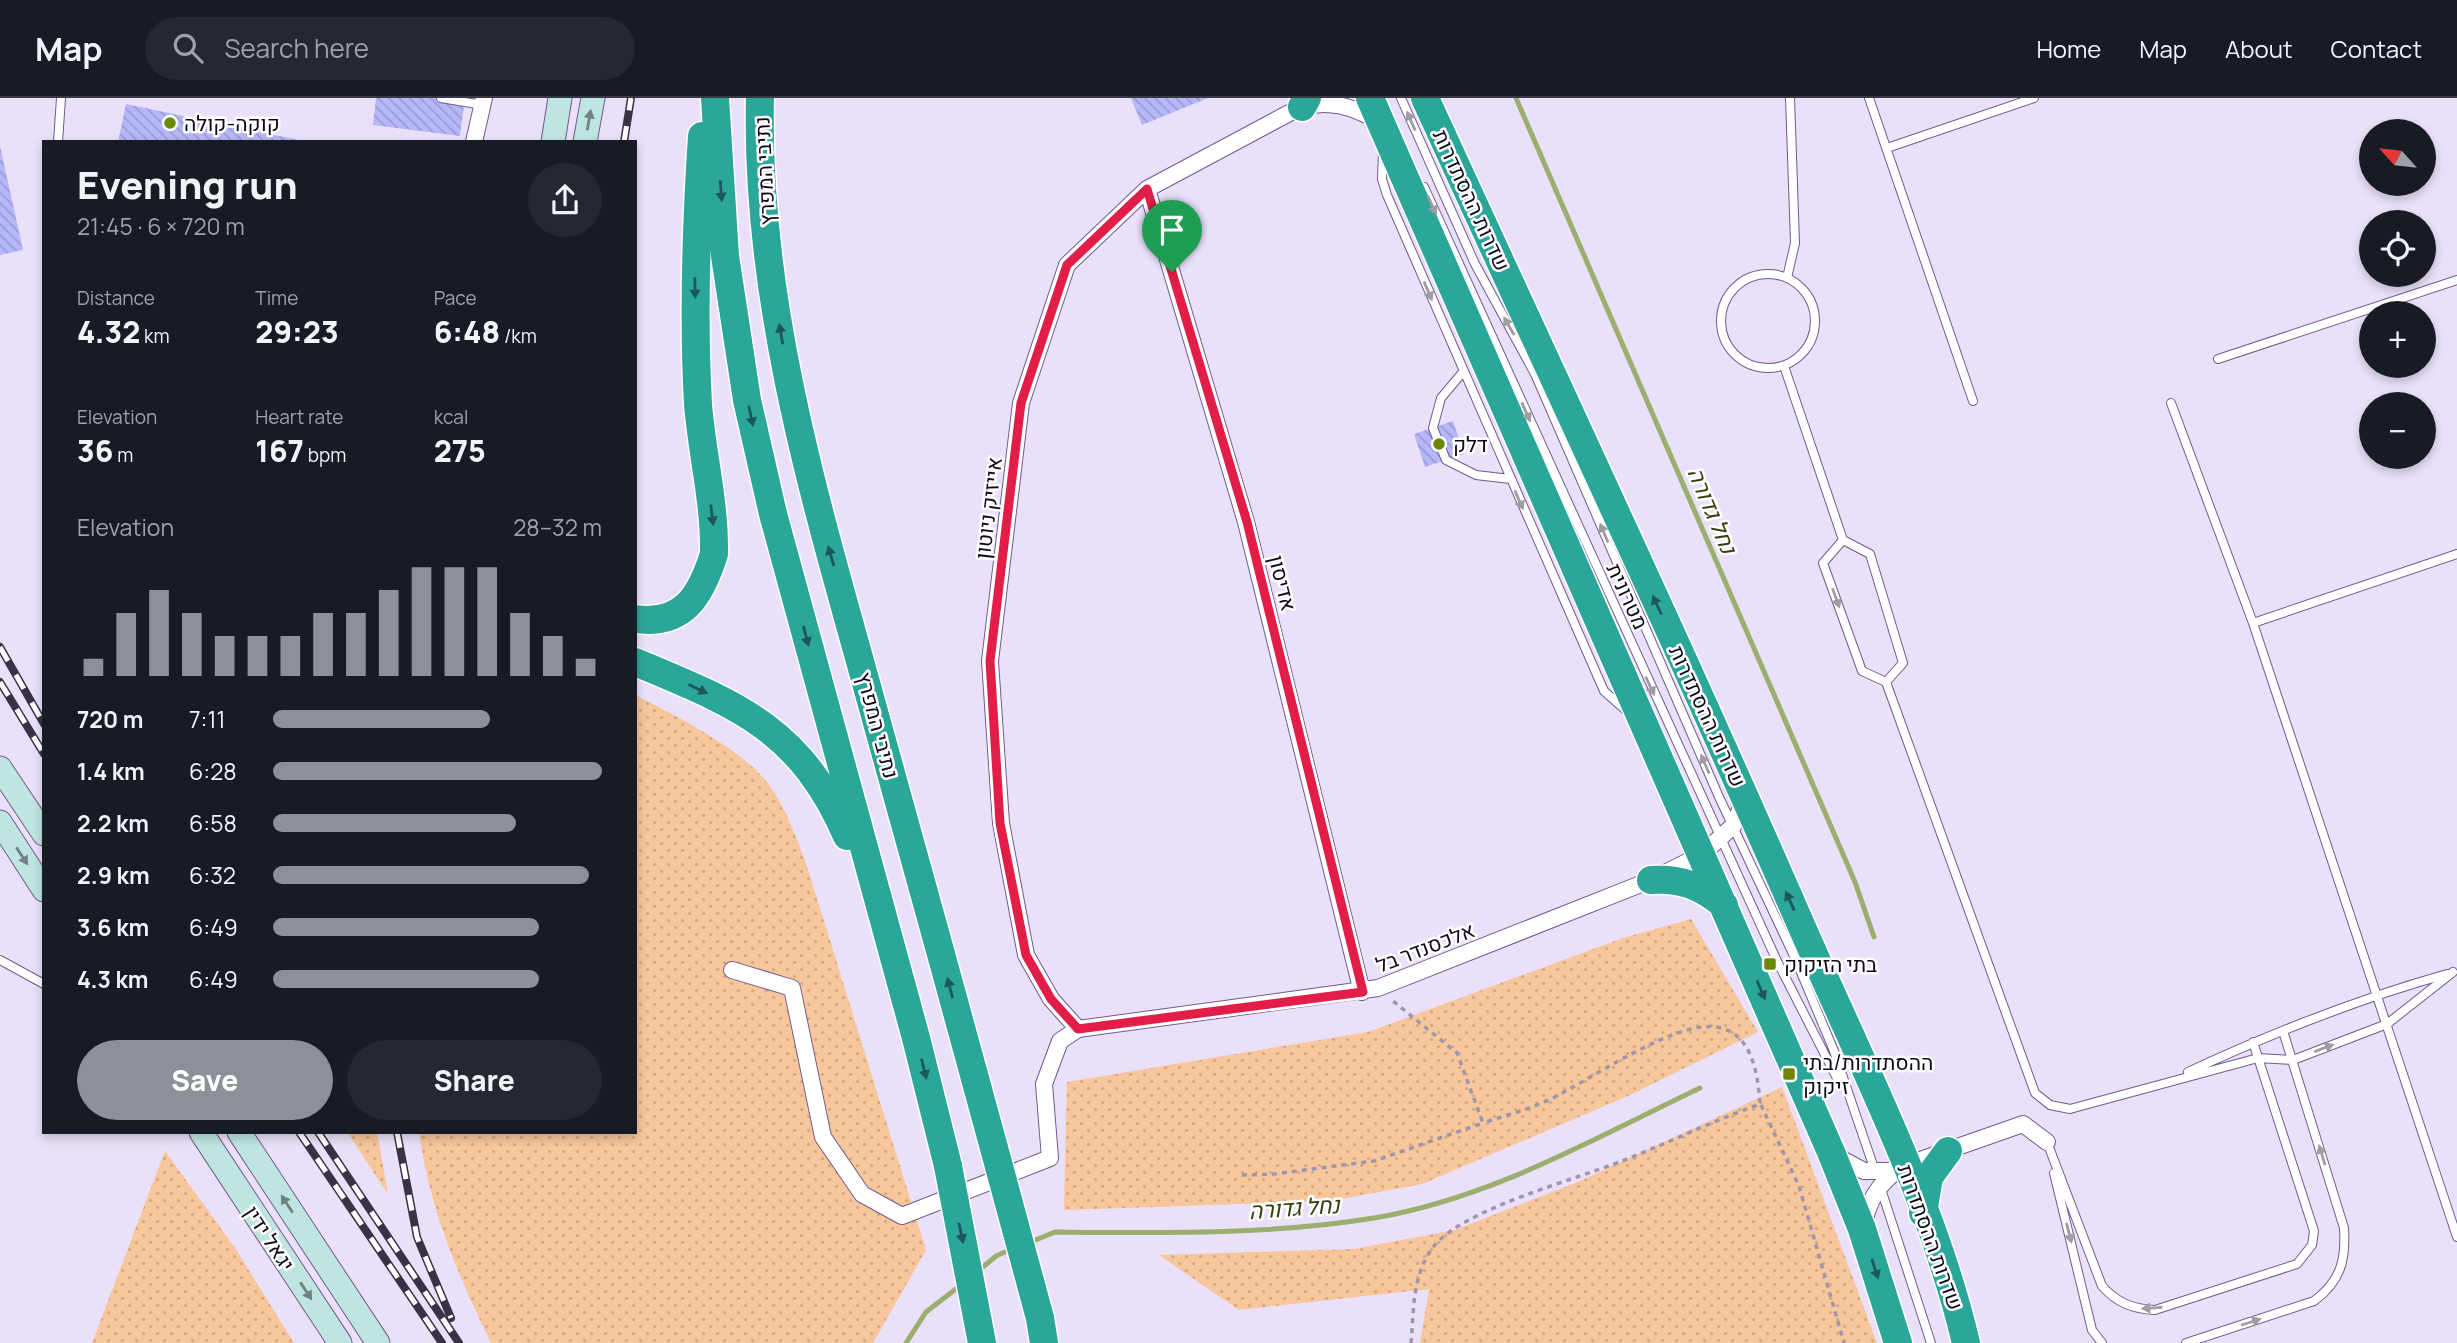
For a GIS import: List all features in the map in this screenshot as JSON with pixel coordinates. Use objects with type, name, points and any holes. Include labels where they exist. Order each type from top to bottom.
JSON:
[{"type":"highway","points":[[637,619],[651,622],[670,618],[691,604],[714,554],[698,406],[695,318],[694,239],[705,98]]},
{"type":"highway","name":"נתיבי המפרץ","points":[[715,98],[725,256],[747,400],[773,514],[916,1038],[948,1166],[982,1343]]},
{"type":"highway","name":"נתיבי המפרץ","points":[[760,98],[762,183],[771,265],[791,391],[816,503],[995,1148],[1042,1331]]},
{"type":"highway","name":"שדרות ההסתדרות","points":[[1418,99],[1745,798],[1906,1166],[1958,1308],[1966,1343]]},
{"type":"highway","points":[[1379,118],[1688,826],[1711,846],[1724,905],[1862,1229],[1898,1343]]},
{"type":"highway","points":[[637,663],[699,689],[761,723],[789,744],[808,767],[832,802],[850,842],[916,1038]]},
{"type":"highway","points":[[1651,880],[1672,879],[1693,884],[1724,905]]},
{"type":"highway","points":[[1923,1213],[1924,1194],[1929,1177],[1948,1151]]},
{"type":"main road","points":[[553,140],[560,98]]},
{"type":"main road","points":[[585,140],[593,98]]},
{"type":"main road","points":[[0,768],[42,831]]},
{"type":"main road","points":[[0,822],[42,887]]},
{"type":"main road","name":"יגאל ידין","points":[[202,1134],[340,1343]]},
{"type":"main road","name":"יגאל ידין","points":[[240,1134],[378,1343]]},
{"type":"street","points":[[474,140],[483,101]]},
{"type":"street","name":"אייזיק ניוטון","points":[[1078,1029],[1051,999],[1026,955],[1000,823],[990,661],[1021,403],[1067,265],[1147,189],[1310,101],[1353,108],[1379,118]]},
{"type":"street","name":"אדיסון","points":[[1147,189],[1247,522],[1370,990]]},
{"type":"street","name":"אלכסנדר בל","points":[[1078,1029],[1370,990],[1651,880],[1711,846],[1733,826],[1745,798]]},
{"type":"street","name":"אלכסנדר בל","points":[[1651,880],[1681,849],[1688,826]]},
{"type":"street","points":[[733,970],[792,988],[823,1137],[862,1194],[902,1216],[1050,1158],[1044,1084],[1060,1041],[1078,1029]]},
{"type":"street","points":[[1831,1152],[1877,1178],[2023,1124],[2047,1142]]},
{"type":"street","points":[[1862,1229],[1877,1178]]},
{"type":"lane","points":[[58,140],[61,98]]},
{"type":"lane","points":[[441,98],[483,101]]},
{"type":"lane","points":[[1787,278],[1795,243],[1790,98]]},
{"type":"lane","points":[[1869,98],[1973,401]]},
{"type":"lane","points":[[1887,148],[2034,98]]},
{"type":"lane","name":"מטרונית","points":[[1418,99],[1475,264],[1535,374],[1733,826],[1815,1001],[1931,1343]]},
{"type":"lane","points":[[1379,118],[1387,195],[1510,479],[1604,691],[1618,707],[1643,721]]},
{"type":"lane","name":"מטרונית","points":[[1419,177],[1711,846],[1850,1104]]},
{"type":"lane","points":[[1763,275],[1787,278],[1800,287],[1810,300],[1814,323],[1808,346],[1798,358],[1784,366],[1769,369],[1740,360],[1726,343],[1720,321],[1723,306],[1741,282],[1763,275]]},
{"type":"lane","points":[[2218,359],[2457,280]]},
{"type":"lane","points":[[1784,366],[1843,540],[1870,554],[1903,663],[1886,682]]},
{"type":"lane","points":[[1464,372],[1441,398],[1433,428],[1447,460],[1476,475],[1510,479]]},
{"type":"lane","points":[[2171,403],[2253,623],[2457,1237]]},
{"type":"lane","points":[[1843,540],[1823,563],[1862,671],[1886,682],[2035,1093],[2050,1105],[2070,1109],[2258,1058],[2293,1060],[2387,1024],[2455,972]]},
{"type":"lane","points":[[2253,623],[2457,554]]},
{"type":"lane","points":[[0,960],[42,983]]},
{"type":"lane","points":[[2170,1080],[2253,1042],[2376,994],[2455,972]]},
{"type":"lane","points":[[2186,1343],[2314,1301],[2328,1290],[2341,1272],[2346,1251],[2344,1227],[2283,1031]]},
{"type":"lane","points":[[2047,1142],[2102,1286],[2121,1302],[2137,1309],[2155,1310],[2297,1264],[2312,1245],[2314,1231],[2253,1042]]},
{"type":"lane","points":[[2047,1142],[2092,1330],[2102,1343]]},
{"type":"path","points":[[1370,990],[1457,1053],[1483,1123]]},
{"type":"path","points":[[1242,1175],[1274,1174],[1374,1161],[1544,1102],[1638,1051],[1688,1030],[1718,1027],[1734,1033],[1748,1050],[1757,1070],[1760,1104],[1799,1186],[1844,1343]]},
{"type":"path","points":[[1411,1343],[1414,1292],[1423,1265],[1435,1245],[1465,1220],[1625,1160],[1689,1130],[1760,1104]]},
{"type":"shaded area","points":[[637,696],[723,744],[754,768],[779,800],[806,863],[926,1250],[873,1343],[491,1343],[446,1240],[419,1134],[637,1134]]},
{"type":"shaded area","points":[[1691,919],[1758,1032],[1628,1096],[1422,1184],[1331,1201],[1064,1210],[1067,1082],[1368,1032],[1623,938]]},
{"type":"shaded area","points":[[1782,1087],[1877,1343],[1420,1343],[1429,1289],[1239,1310],[1159,1255],[1354,1249],[1455,1230],[1580,1181]]},
{"type":"shaded area","points":[[348,1134],[377,1134],[388,1194]]},
{"type":"shaded area","points":[[165,1151],[235,1248],[294,1343],[92,1343]]},
{"type":"building","points":[[376,98],[465,98],[460,136],[373,125]]},
{"type":"building","points":[[1131,98],[1208,98],[1142,125]]},
{"type":"building","name":"קוקה-קולה","points":[[126,104],[298,140],[118,140]]},
{"type":"building","points":[[0,146],[23,250],[0,255]]},
{"type":"building","name":"דלק","points":[[1453,421],[1464,454],[1425,467],[1414,434]]},
{"type":"waterway","name":"נחל גדורה","points":[[1516,98],[1855,882],[1874,937]]},
{"type":"waterway","name":"נחל גדורה","points":[[1028,1243],[1055,1232],[1295,1228],[1374,1218],[1417,1209],[1459,1197],[1541,1165],[1700,1088]]},
{"type":"waterway","name":"נחל גדורה","points":[[977,1272],[996,1256],[1012,1249]]},
{"type":"waterway","name":"נחל גדורה","points":[[906,1343],[926,1312],[961,1285]]},
{"type":"railway","points":[[624,140],[631,98]]},
{"type":"railway","points":[[0,647],[42,720]]},
{"type":"railway","points":[[0,682],[42,751]]},
{"type":"railway","points":[[300,1134],[442,1343]]},
{"type":"railway","points":[[319,1134],[459,1343]]},
{"type":"railway","points":[[397,1134],[417,1237],[451,1318]]},
{"type":"place","name":"קוקה-קולה","points":[[170,123]]},
{"type":"place","name":"דלק","points":[[1439,444]]},
{"type":"place","name":"בתי הזיקוק","points":[[1770,964]]},
{"type":"place","name":"ההסתדרות/בתי זיקוק","points":[[1789,1074]]},
{"type":"route","points":[[1147,189],[1172,272],[1247,522],[1363,992],[1078,1029],[1051,999],[1026,955],[1000,823],[990,661],[1021,403],[1067,265],[1147,189]]}]
